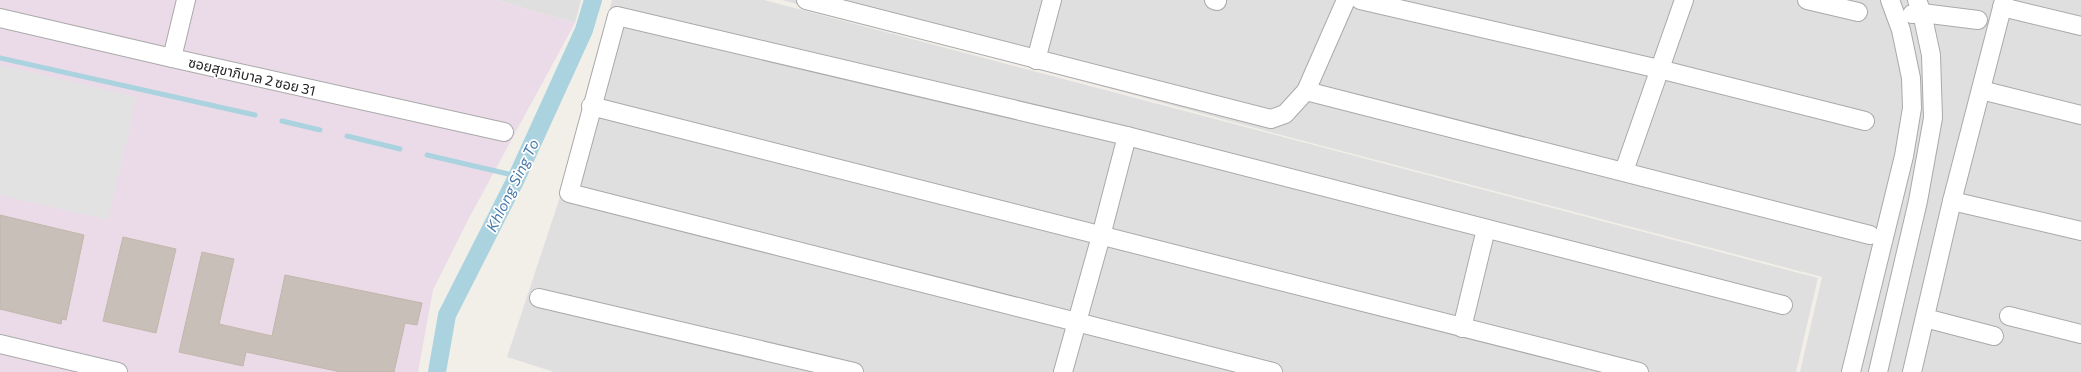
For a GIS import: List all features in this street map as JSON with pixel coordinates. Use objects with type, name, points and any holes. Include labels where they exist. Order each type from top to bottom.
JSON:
[{"type":"street","points":[[172,58],[186,0]]},
{"type":"street","points":[[806,0],[1271,119],[1285,114],[1306,91],[1346,0]]},
{"type":"street","points":[[1036,60],[1052,0]]},
{"type":"street","points":[[1360,0],[1659,69],[1865,121]]},
{"type":"street","points":[[1624,171],[1684,0]]},
{"type":"street","points":[[1808,0],[1858,12]]},
{"type":"street","points":[[1912,372],[1952,201],[2003,4],[2081,26]]},
{"type":"street","points":[[1878,372],[1918,201],[1933,118],[1931,55],[1919,7]]},
{"type":"street","points":[[1851,372],[1904,156],[1912,108],[1911,78],[1893,8],[1919,7],[1978,20]]},
{"type":"street","points":[[1273,372],[569,193],[591,106],[617,16],[1127,136],[1783,304]]},
{"type":"street","name":"ซอยสุขาภิบาล 2 ซอย 31","points":[[0,18],[504,132]]},
{"type":"street","points":[[1981,90],[2080,110]]},
{"type":"street","points":[[1306,91],[1870,235]]},
{"type":"street","points":[[591,106],[1639,372]]},
{"type":"street","points":[[1063,372],[1127,136]]},
{"type":"street","points":[[1952,201],[2081,231]]},
{"type":"street","points":[[1462,328],[1486,229]]},
{"type":"street","points":[[1878,262],[1902,267]]},
{"type":"street","points":[[539,298],[854,372]]},
{"type":"street","points":[[2009,316],[2081,334]]},
{"type":"street","points":[[1925,318],[1994,336]]},
{"type":"street","points":[[0,344],[118,372]]},
{"type":"shaded area","points":[[0,0],[496,0],[575,23],[468,220],[433,290],[418,372],[0,372]]},
{"type":"shaded area","points":[[496,0],[581,0],[575,23]]},
{"type":"shaded area","points":[[612,0],[764,0],[1818,278],[1796,372],[554,372],[507,357],[565,182],[591,73]]},
{"type":"shaded area","points":[[782,0],[2003,0],[1910,372],[1800,372],[1822,277],[1300,140]]},
{"type":"shaded area","points":[[2005,0],[2081,0],[2081,372],[1911,372]]},
{"type":"shaded area","points":[[0,65],[137,97],[108,220],[0,195]]},
{"type":"building","points":[[0,215],[84,235],[66,320],[62,319],[61,324],[0,309]]},
{"type":"building","points":[[123,237],[176,249],[156,333],[103,321]]},
{"type":"building","points":[[202,252],[234,259],[219,324],[272,336],[285,275],[422,303],[417,325],[405,323],[394,372],[341,372],[246,352],[243,366],[179,352]]},
{"type":"waterway","name":"Khlong Sing To","points":[[437,372],[447,315],[515,181],[584,30],[593,0]]},
{"type":"waterway","points":[[0,58],[255,115]]},
{"type":"waterway","points":[[282,121],[320,130]]},
{"type":"waterway","points":[[347,136],[400,149]]},
{"type":"waterway","points":[[427,155],[517,176]]}]
